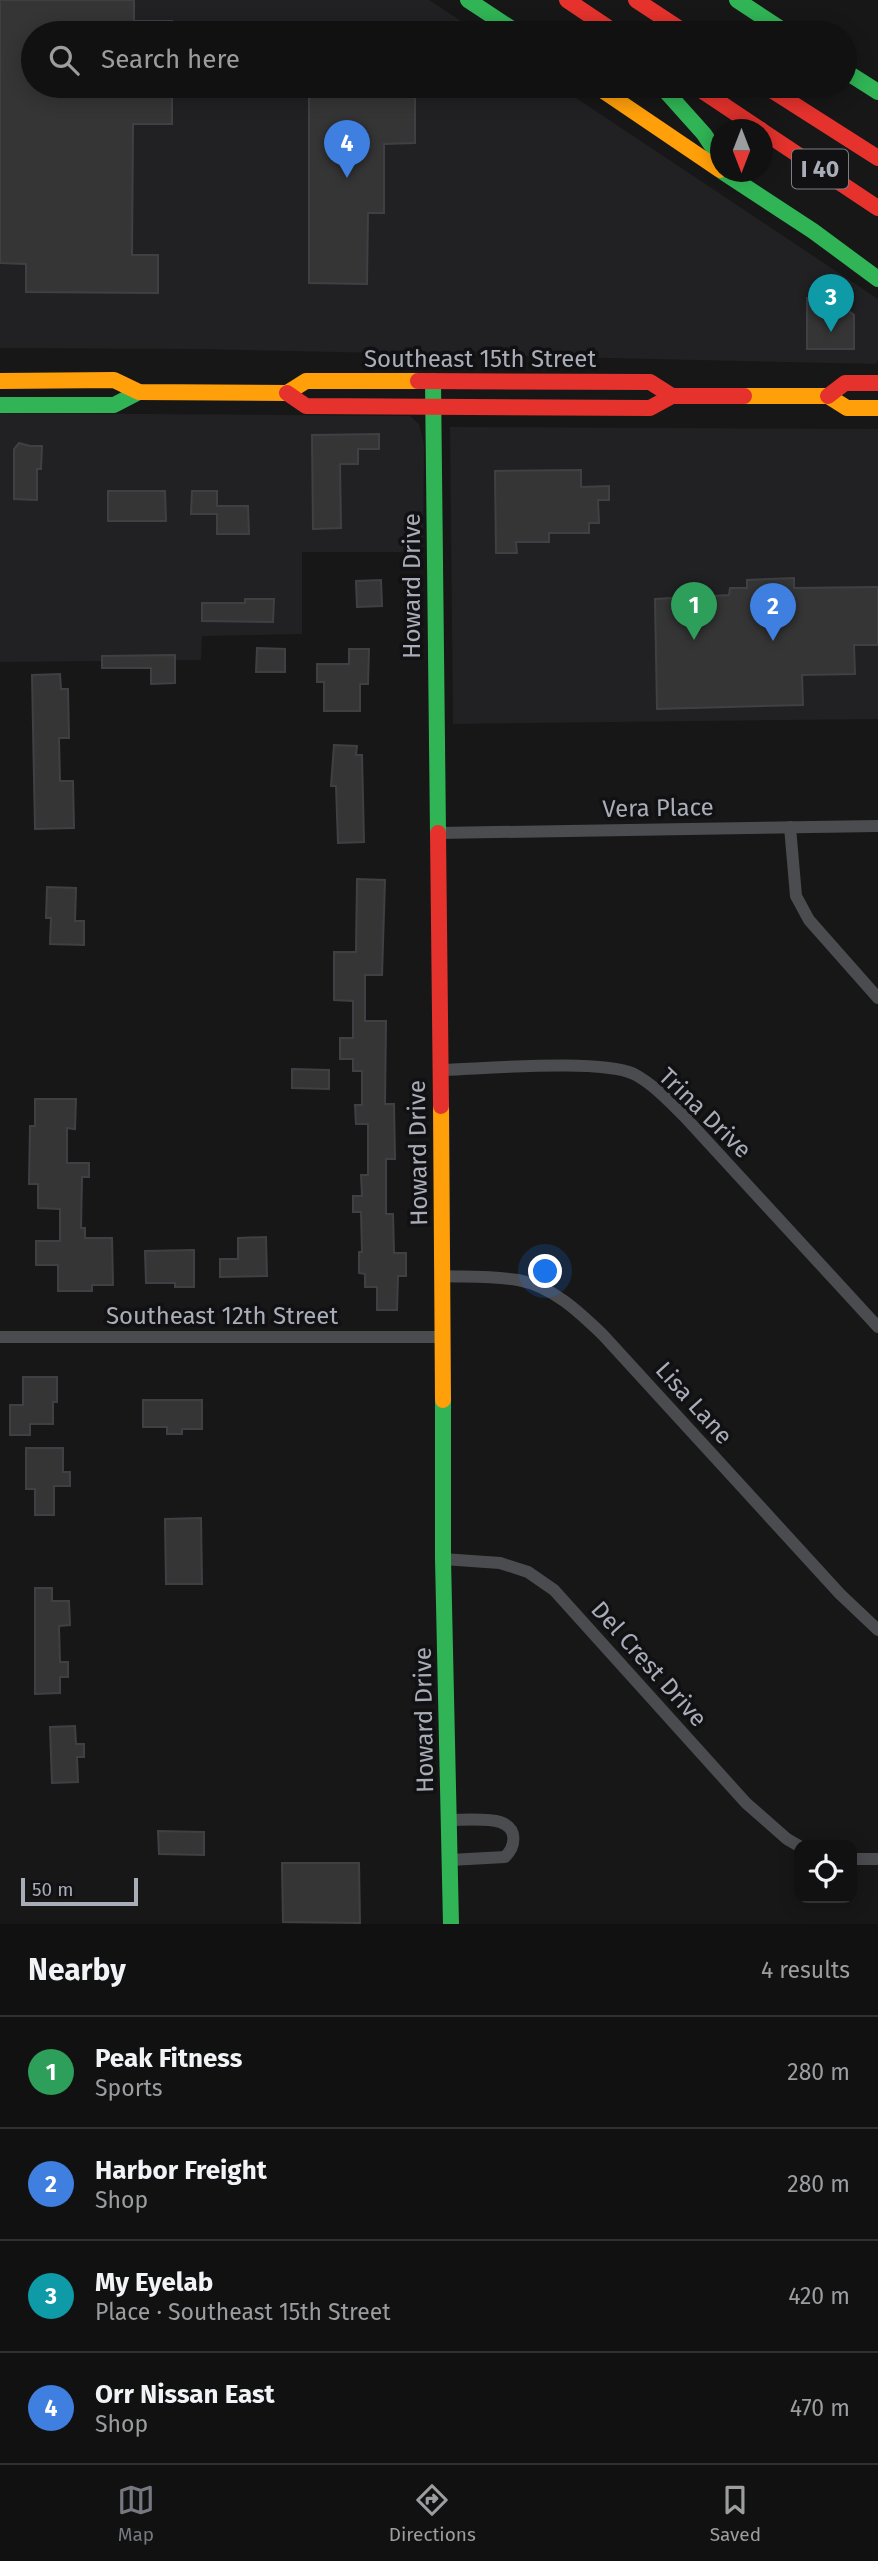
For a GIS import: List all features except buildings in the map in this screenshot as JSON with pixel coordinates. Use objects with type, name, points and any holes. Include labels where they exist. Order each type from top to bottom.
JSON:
[{"type":"main road","points":[[468,0],[500,21]]},
{"type":"main road","points":[[567,0],[598,21]]},
{"type":"main road","points":[[636,0],[669,21]]},
{"type":"main road","points":[[737,0],[769,21]]},
{"type":"main road","points":[[857,79],[878,92]]},
{"type":"main road","points":[[614,98],[710,163]]},
{"type":"main road","points":[[672,98],[710,144]]},
{"type":"main road","name":"I 40","points":[[713,98],[745,119]]},
{"type":"main road","name":"I 40","points":[[784,98],[878,159]]},
{"type":"main road","name":"I 40","points":[[773,137],[878,208]]},
{"type":"main road","points":[[739,182],[813,231],[878,279]]},
{"type":"main road","name":"Southeast 15th Street","points":[[0,381],[114,380],[139,392],[287,393],[306,381],[650,383],[672,396]]},
{"type":"main road","name":"Howard Drive","points":[[433,382],[443,1559],[452,1924]]},
{"type":"main road","name":"Southeast 15th Street","points":[[828,396],[845,383],[878,383]]},
{"type":"main road","name":"Southeast 15th Street","points":[[0,405],[114,405],[139,392]]},
{"type":"main road","name":"Southeast 15th Street","points":[[287,393],[306,406],[650,408],[672,396],[828,396],[847,408],[878,408]]},
{"type":"street","name":"Vera Place","points":[[438,833],[878,826]]},
{"type":"street","points":[[790,827],[796,896],[809,920],[878,998]]},
{"type":"street","name":"Trina Drive","points":[[440,1070],[572,1066],[632,1073],[684,1115],[878,1327]]},
{"type":"street","name":"Lisa Lane","points":[[442,1276],[519,1280],[544,1289],[574,1307],[603,1335],[840,1594],[878,1630]]},
{"type":"street","name":"Southeast 12th Street","points":[[0,1337],[443,1337]]},
{"type":"street","name":"Del Crest Drive","points":[[443,1559],[500,1563],[528,1572],[554,1590],[746,1802],[794,1843]]},
{"type":"street","points":[[449,1820],[501,1822],[510,1830],[515,1840],[513,1850],[505,1857],[450,1860]]},
{"type":"street","points":[[857,1859],[878,1859]]},
{"type":"shaded area","points":[[0,0],[429,0],[461,21],[21,21],[21,98],[576,98],[878,299],[876,364],[203,349],[0,348]]},
{"type":"shaded area","points":[[0,413],[410,416],[419,424],[424,445],[423,552],[302,552],[302,634],[202,636],[201,660],[0,662]]},
{"type":"shaded area","points":[[450,427],[878,429],[878,719],[453,724]]},
{"type":"traffic: fast","points":[[468,0],[500,21]]},
{"type":"traffic: fast","points":[[737,0],[769,21]]},
{"type":"traffic: fast","points":[[857,79],[878,92]]},
{"type":"traffic: fast","points":[[672,98],[710,143]]},
{"type":"traffic: fast","points":[[738,182],[813,231],[878,279]]},
{"type":"traffic: fast","points":[[433,381],[438,833]]},
{"type":"traffic: fast","points":[[0,405],[114,405],[139,392]]},
{"type":"traffic: fast","points":[[443,1400],[443,1559],[451,1924]]},
{"type":"traffic: slow","points":[[614,98],[710,163]]},
{"type":"traffic: slow","points":[[0,381],[114,380],[139,392],[287,393],[306,381],[418,381]]},
{"type":"traffic: slow","points":[[744,396],[828,396],[847,408],[878,408]]},
{"type":"traffic: slow","points":[[441,1106],[443,1400]]},
{"type":"traffic: jam","points":[[567,0],[598,21]]},
{"type":"traffic: jam","points":[[636,0],[668,21]]},
{"type":"traffic: jam","points":[[713,98],[744,119]]},
{"type":"traffic: jam","points":[[784,98],[878,158]]},
{"type":"traffic: jam","points":[[773,138],[878,208]]},
{"type":"traffic: jam","points":[[418,381],[650,382],[672,396]]},
{"type":"traffic: jam","points":[[828,396],[845,383],[878,383]]},
{"type":"traffic: jam","points":[[287,393],[306,406],[650,408],[672,396],[744,396]]},
{"type":"traffic: jam","points":[[438,833],[441,1106]]},
{"type":"place","name":"Orr Nissan East","points":[[347,178]]},
{"type":"place","name":"My Eyelab","points":[[831,332]]},
{"type":"place","name":"Peak Fitness","points":[[694,640]]},
{"type":"place","name":"Harbor Freight","points":[[773,641]]}]
